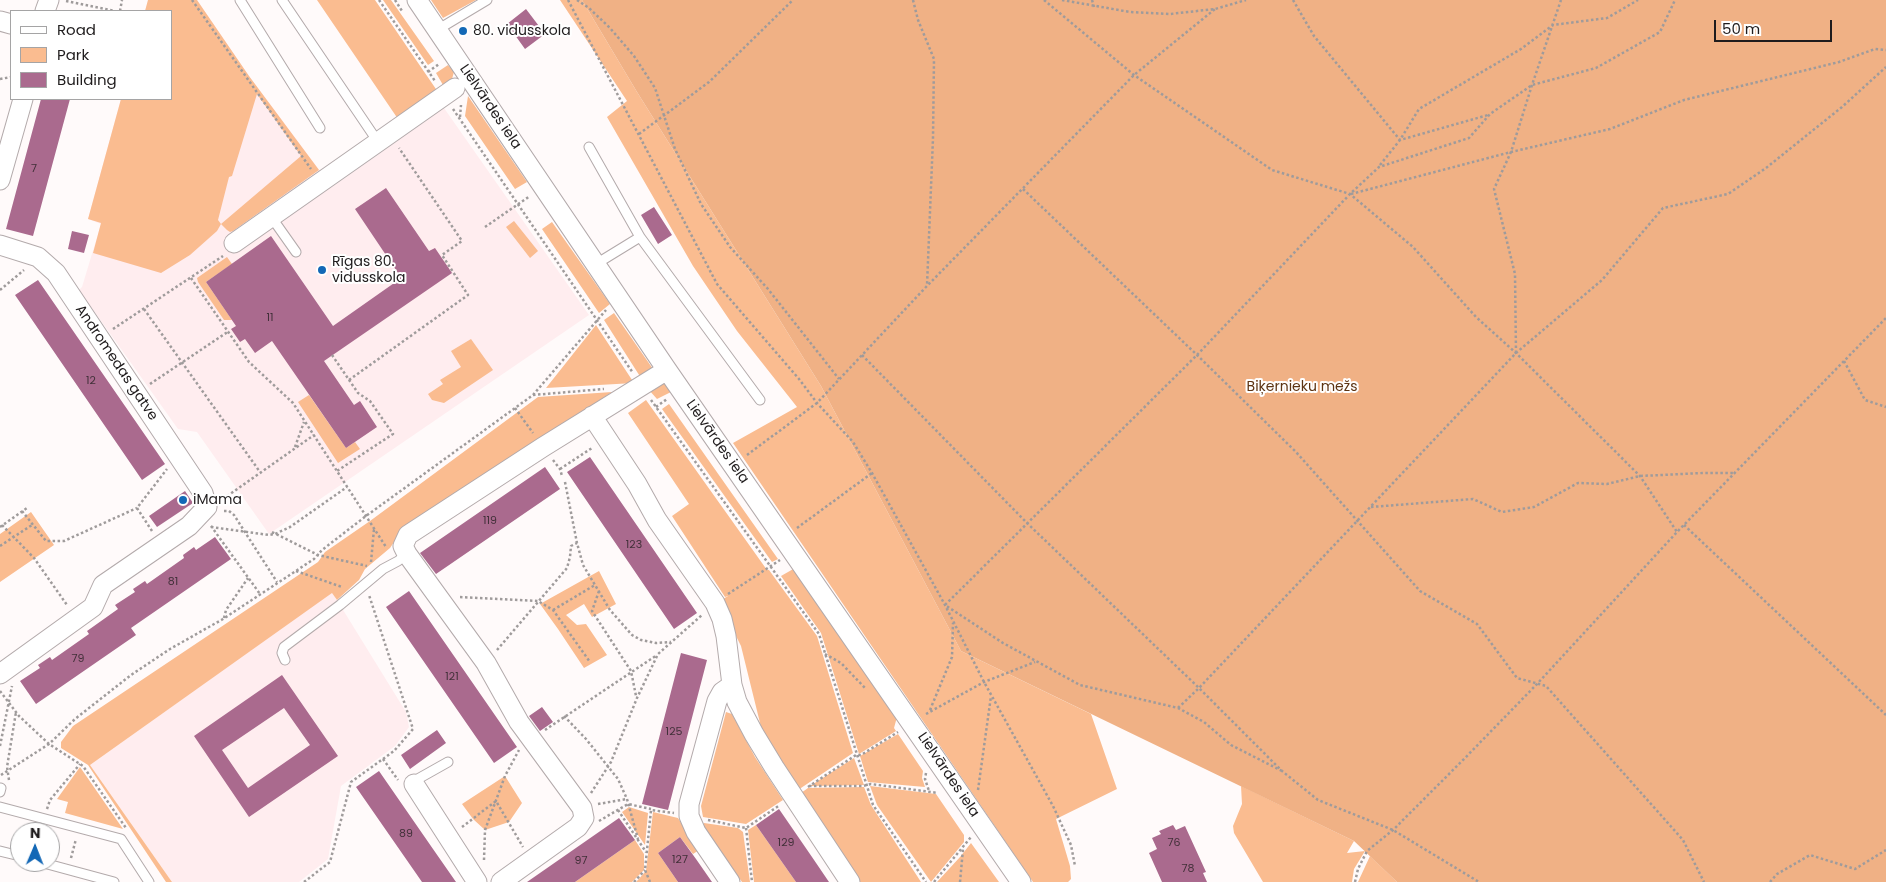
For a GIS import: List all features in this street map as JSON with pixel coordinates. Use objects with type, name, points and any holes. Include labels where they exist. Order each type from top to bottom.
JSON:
[{"type":"street","points":[[47,10],[58,0]]},
{"type":"street","name":"Lielvārdes iela","points":[[417,0],[437,30],[456,87],[544,187],[667,370],[1021,882]]},
{"type":"street","points":[[234,243],[456,87]]},
{"type":"street","points":[[0,180],[23,100]]},
{"type":"street","name":"Andromedas gatve","points":[[0,245],[38,257],[56,273],[203,492],[211,514]]},
{"type":"street","points":[[500,882],[578,827],[584,818],[582,808],[526,744],[519,722],[486,663],[436,594],[402,558],[403,546],[408,535],[543,447],[667,370]]},
{"type":"street","points":[[592,416],[637,484],[657,520],[715,603],[722,619],[726,636],[732,685],[737,702],[754,734],[801,791],[850,882]]},
{"type":"street","points":[[0,674],[93,607],[103,585],[189,526],[211,514]]},
{"type":"street","points":[[730,882],[696,832],[689,816],[689,804],[717,701],[722,692],[732,685]]},
{"type":"street","points":[[414,784],[448,837],[481,873]]},
{"type":"lane","points":[[240,0],[320,128]]},
{"type":"lane","points":[[282,0],[378,142]]},
{"type":"lane","points":[[437,30],[487,0]]},
{"type":"lane","points":[[589,147],[640,237],[760,400]]},
{"type":"lane","points":[[272,218],[296,252]]},
{"type":"lane","points":[[596,264],[640,237]]},
{"type":"lane","points":[[285,660],[282,653],[284,647],[383,569],[402,558]]},
{"type":"lane","points":[[414,784],[416,780],[448,762]]},
{"type":"lane","points":[[0,807],[121,839],[149,882]]},
{"type":"lane","points":[[60,868],[114,882]]},
{"type":"path","points":[[58,0],[110,10]]},
{"type":"path","points":[[192,0],[321,183]]},
{"type":"path","points":[[379,0],[428,72],[456,87],[517,204],[641,386],[819,634],[873,804],[926,882]]},
{"type":"path","points":[[395,0],[406,16]]},
{"type":"path","points":[[568,0],[717,284],[799,379],[817,403],[853,442],[872,473],[1053,806],[1071,845],[1075,866]]},
{"type":"path","points":[[577,0],[589,8],[610,28],[634,56],[655,88],[675,149],[701,204],[730,247],[768,289],[839,379]]},
{"type":"path","points":[[639,134],[709,82],[793,0]]},
{"type":"path","points":[[913,0],[918,20],[934,59],[933,138],[926,287]]},
{"type":"path","points":[[1044,0],[1134,75],[1272,170],[1350,194],[1413,247],[1476,316],[1640,476],[1677,532]]},
{"type":"path","points":[[1062,0],[1130,12],[1170,14],[1214,9],[1246,0]]},
{"type":"path","points":[[1092,0],[1094,7]]},
{"type":"path","points":[[1293,0],[1314,36],[1400,140]]},
{"type":"path","points":[[1516,353],[1515,274],[1494,189],[1512,152],[1532,85],[1561,0]]},
{"type":"path","points":[[945,605],[1026,522],[1197,355],[1350,194],[1379,167],[1400,140],[1419,109],[1521,49],[1553,25],[1607,18],[1638,0]]},
{"type":"path","points":[[1379,167],[1469,138],[1490,114],[1532,85],[1596,68],[1660,32],[1675,0]]},
{"type":"path","points":[[734,465],[817,403],[926,287],[1134,75],[1214,9]]},
{"type":"path","points":[[1350,194],[1610,129],[1694,97],[1839,62],[1875,49],[1886,50]]},
{"type":"path","points":[[428,72],[439,64],[434,56]]},
{"type":"path","points":[[1178,708],[1516,353],[1602,280],[1663,208],[1728,194],[1766,168],[1842,107],[1886,67]]},
{"type":"path","points":[[1400,140],[1490,114]]},
{"type":"path","points":[[349,380],[468,295],[442,255],[462,241],[398,147]]},
{"type":"path","points":[[485,227],[544,187]]},
{"type":"path","points":[[1023,188],[1296,452],[1420,591],[1477,624],[1517,678],[1546,686],[1684,840],[1704,882]]},
{"type":"path","points":[[99,338],[191,278],[236,246],[234,243]]},
{"type":"path","points":[[0,290],[38,257]]},
{"type":"path","points":[[191,278],[250,362],[293,403],[389,551],[402,558]]},
{"type":"path","points":[[144,309],[260,472]]},
{"type":"path","points":[[1355,882],[1358,869],[1367,852],[1393,830],[1537,684],[1677,532],[1886,318]]},
{"type":"path","points":[[0,776],[49,744],[75,719],[131,675],[170,649],[223,619],[296,571],[366,516],[533,395],[596,320]]},
{"type":"path","points":[[136,393],[229,331]]},
{"type":"path","points":[[332,355],[358,393],[370,401],[392,434],[337,471]]},
{"type":"path","points":[[862,355],[1026,522],[1199,688],[1282,771],[1318,800],[1393,830],[1479,882]]},
{"type":"path","points":[[1844,361],[1865,400],[1886,406]]},
{"type":"path","points":[[533,395],[612,388]]},
{"type":"path","points":[[515,408],[543,447]]},
{"type":"path","points":[[295,448],[305,421]]},
{"type":"path","points":[[211,514],[260,472],[314,435]]},
{"type":"path","points":[[560,469],[596,445]]},
{"type":"path","points":[[22,512],[46,541],[64,541],[137,508],[178,455]]},
{"type":"path","points":[[784,537],[872,473]]},
{"type":"path","points":[[1369,507],[1473,499],[1502,512],[1534,507],[1578,483],[1607,484],[1640,476],[1734,473]]},
{"type":"path","points":[[565,482],[577,543],[584,565],[610,610],[632,635],[641,640],[672,642]]},
{"type":"path","points":[[211,514],[245,531],[269,535],[290,527],[347,487]]},
{"type":"path","points":[[27,508],[1,526],[34,558],[77,618]]},
{"type":"path","points":[[137,508],[161,545]]},
{"type":"path","points":[[211,514],[229,512],[234,516],[278,582]]},
{"type":"path","points":[[211,514],[248,578],[260,594]]},
{"type":"path","points":[[0,546],[32,525]]},
{"type":"path","points":[[1684,525],[1886,715]]},
{"type":"path","points":[[274,533],[318,555],[370,566],[374,529]]},
{"type":"path","points":[[486,663],[567,568],[571,546],[577,543]]},
{"type":"path","points":[[481,873],[485,830],[505,776],[526,744],[564,716],[658,654],[715,603],[781,559]]},
{"type":"path","points":[[296,571],[346,588],[353,594]]},
{"type":"path","points":[[223,619],[226,610],[248,578]]},
{"type":"path","points":[[553,610],[595,584]]},
{"type":"path","points":[[304,882],[330,862],[351,782],[394,751],[412,729],[371,597],[363,586]]},
{"type":"path","points":[[599,591],[592,611],[631,671],[636,698]]},
{"type":"path","points":[[436,594],[538,601],[553,610],[590,662]]},
{"type":"path","points":[[945,605],[1002,644],[1080,685],[1178,708],[1204,722],[1231,745],[1282,771]]},
{"type":"path","points":[[930,712],[952,658],[953,622]]},
{"type":"path","points":[[582,808],[611,762],[636,698],[658,654]]},
{"type":"path","points":[[825,654],[841,663],[867,691]]},
{"type":"path","points":[[752,882],[746,828],[856,754],[860,755],[930,712],[984,682],[1035,662]]},
{"type":"path","points":[[0,690],[16,712],[49,744],[83,766],[127,829]]},
{"type":"path","points":[[934,882],[964,848],[971,837],[991,695]]},
{"type":"path","points":[[0,746],[10,703]]},
{"type":"path","points":[[8,771],[7,767],[16,712]]},
{"type":"path","points":[[564,716],[618,779],[627,799],[638,839]]},
{"type":"path","points":[[383,759],[403,787],[414,784]]},
{"type":"path","points":[[45,819],[50,800],[80,764]]},
{"type":"path","points":[[801,791],[866,785],[937,792]]},
{"type":"path","points":[[582,808],[627,799]]},
{"type":"path","points":[[448,837],[496,801]]},
{"type":"path","points":[[496,801],[532,861]]},
{"type":"path","points":[[596,823],[628,804],[651,810]]},
{"type":"path","points":[[618,810],[647,853]]},
{"type":"path","points":[[68,870],[79,828]]},
{"type":"path","points":[[960,882],[964,848]]},
{"type":"path","points":[[1770,882],[1777,874],[1810,855],[1856,869],[1886,850]]},
{"type":"path","points":[[634,882],[645,870],[650,882]]},
{"type":"shaded area","name":"Rīgas 80. vidusskola","points":[[148,0],[197,0],[249,76],[332,187],[444,108],[589,315],[269,534],[197,432],[178,429],[79,290],[82,287],[101,224],[88,219],[121,100],[172,100],[172,10],[145,10]]},
{"type":"shaded area","points":[[332,592],[406,712],[409,727],[395,746],[341,786],[328,859],[299,882],[172,882],[90,765]]},
{"type":"green space","points":[[148,0],[197,0],[249,76],[319,170],[233,231],[230,232],[221,224],[217,231],[190,255],[161,273],[93,253],[101,223],[88,219],[121,100],[172,100],[172,10],[145,10]],"holes":[[[257,94],[301,156],[221,224],[218,220],[229,177],[232,176]]]},
{"type":"green space","points":[[317,0],[375,0],[438,92],[398,119]]},
{"type":"green space","points":[[383,0],[391,0],[434,61],[428,65]]},
{"type":"green space","points":[[431,0],[476,0],[443,18]]},
{"type":"green space","points":[[560,0],[582,0],[637,92],[821,386],[961,651],[1091,714],[1117,789],[1056,819],[1070,866],[1071,879],[1068,882],[1033,882],[733,443],[797,407],[737,331],[693,266],[607,117],[627,101]]},
{"type":"green space","name":"Biķernieku mežs","points":[[582,0],[1886,0],[1886,882],[1397,882],[1354,841],[961,651],[821,386],[637,92]]},
{"type":"green space","points":[[448,65],[454,72],[452,79],[443,85],[436,73]]},
{"type":"green space","points":[[468,96],[527,182],[515,189],[465,116]]},
{"type":"green space","points":[[514,221],[538,251],[530,258],[506,227]]},
{"type":"green space","points":[[552,222],[610,304],[599,313],[542,229]]},
{"type":"green space","points":[[227,257],[232,264],[206,282],[232,320],[224,320],[197,278]]},
{"type":"green space","points":[[614,313],[653,369],[641,378],[604,320]]},
{"type":"green space","points":[[596,325],[634,383],[546,388]]},
{"type":"green space","points":[[471,339],[493,370],[444,403],[432,400],[428,394],[443,384],[440,380],[461,367],[451,351]]},
{"type":"green space","points":[[665,381],[673,391],[657,399],[649,390]]},
{"type":"green space","points":[[612,392],[400,533],[390,548],[365,569],[359,580],[337,600],[332,593],[90,765],[172,882],[166,882],[88,765],[61,748],[61,742],[73,726],[318,562],[325,552],[538,397]]},
{"type":"green space","points":[[309,395],[346,448],[355,442],[360,449],[338,463],[298,402]]},
{"type":"green space","points":[[646,400],[767,570],[769,570],[817,636],[853,753],[798,790],[762,731],[741,646],[728,620],[723,599],[728,596],[725,597],[672,516],[689,504],[628,413]]},
{"type":"green space","points":[[669,404],[778,559],[772,562],[662,409]]},
{"type":"green space","points":[[31,512],[54,545],[0,582],[0,534]]},
{"type":"green space","points":[[795,568],[897,717],[894,728],[896,731],[859,754],[821,633],[781,576]]},
{"type":"green space","points":[[599,571],[616,604],[592,617],[584,604],[566,615],[577,625],[586,624],[607,655],[584,668],[540,604]]},
{"type":"green space","points":[[726,712],[732,714],[755,757],[783,800],[746,824],[703,817],[701,806]]},
{"type":"green space","points":[[898,734],[923,771],[922,778],[925,787],[868,782],[860,756]]},
{"type":"green space","points":[[854,758],[864,785],[810,786]]},
{"type":"green space","points":[[80,767],[123,829],[65,813],[68,802],[57,799]]},
{"type":"green space","points":[[505,776],[522,803],[509,822],[485,830],[473,819],[462,804]]},
{"type":"green space","points":[[870,786],[936,794],[964,835],[964,842],[931,882],[877,805]]},
{"type":"green space","points":[[1241,786],[1354,841],[1347,853],[1365,851],[1354,869],[1352,882],[1263,882],[1234,833],[1233,826],[1242,804]]},
{"type":"green space","points":[[864,787],[871,805],[921,882],[858,882],[801,793],[808,788]]},
{"type":"green space","points":[[629,807],[648,813],[645,845],[622,812]]},
{"type":"green space","points":[[653,812],[678,818],[699,850],[693,854],[680,837],[658,853],[678,882],[636,882],[646,871]]},
{"type":"green space","points":[[704,823],[738,828],[743,832],[750,882],[742,882],[703,825]]},
{"type":"green space","points":[[756,825],[796,882],[754,882],[748,830]]},
{"type":"green space","points":[[635,840],[644,854],[644,870],[632,882],[575,882]]},
{"type":"green space","points":[[971,843],[999,882],[937,882],[960,857]]},
{"type":"green space","points":[[1370,856],[1397,882],[1358,882]]},
{"type":"building","points":[[526,9],[545,34],[525,49],[507,24]]},
{"type":"building","points":[[41,100],[70,100],[33,236],[6,229]]},
{"type":"building","points":[[386,188],[429,251],[435,248],[452,273],[324,361],[354,405],[360,401],[377,427],[346,448],[272,341],[255,353],[245,339],[240,342],[231,329],[236,326],[206,282],[271,236],[333,326],[397,281],[394,277],[398,273],[355,209]]},
{"type":"building","points":[[654,207],[672,235],[658,244],[641,215]]},
{"type":"building","points":[[72,231],[89,235],[84,253],[68,249]]},
{"type":"building","points":[[38,280],[165,464],[142,480],[15,295]]},
{"type":"building","points":[[590,457],[697,613],[674,629],[567,472]]},
{"type":"building","points":[[545,467],[560,489],[436,574],[420,553]]},
{"type":"building","points":[[185,491],[193,503],[157,527],[149,516]]},
{"type":"building","points":[[215,537],[231,559],[131,628],[136,635],[36,704],[20,681],[40,668],[38,665],[50,657],[52,660],[89,634],[87,631],[118,609],[115,605],[135,592],[133,589],[145,581],[147,584],[184,558],[183,555],[194,547],[196,550]]},
{"type":"building","points":[[409,591],[517,747],[494,763],[386,607]]},
{"type":"building","points":[[681,653],[707,660],[668,810],[642,804]]},
{"type":"building","points":[[282,675],[338,756],[249,817],[194,736]],"holes":[[[284,708],[310,745],[248,788],[222,750]]]},
{"type":"building","points":[[542,707],[553,722],[540,731],[529,716]]},
{"type":"building","points":[[437,730],[446,743],[410,769],[401,755]]},
{"type":"building","points":[[379,771],[456,882],[422,882],[356,787]]},
{"type":"building","points":[[779,809],[829,882],[796,882],[756,825]]},
{"type":"building","points":[[619,818],[635,840],[575,882],[527,882]]},
{"type":"building","points":[[1173,825],[1176,830],[1185,826],[1206,872],[1203,873],[1207,882],[1162,882],[1149,853],[1157,849],[1152,838],[1161,834],[1159,831]]},
{"type":"building","points":[[680,837],[712,882],[678,882],[658,853]]},
{"type":"place","name":"80. vidusskola","points":[[463,31]]},
{"type":"place","name":"Rīgas 80. vidusskola","points":[[322,270]]},
{"type":"place","name":"iMama","points":[[183,500]]}]
